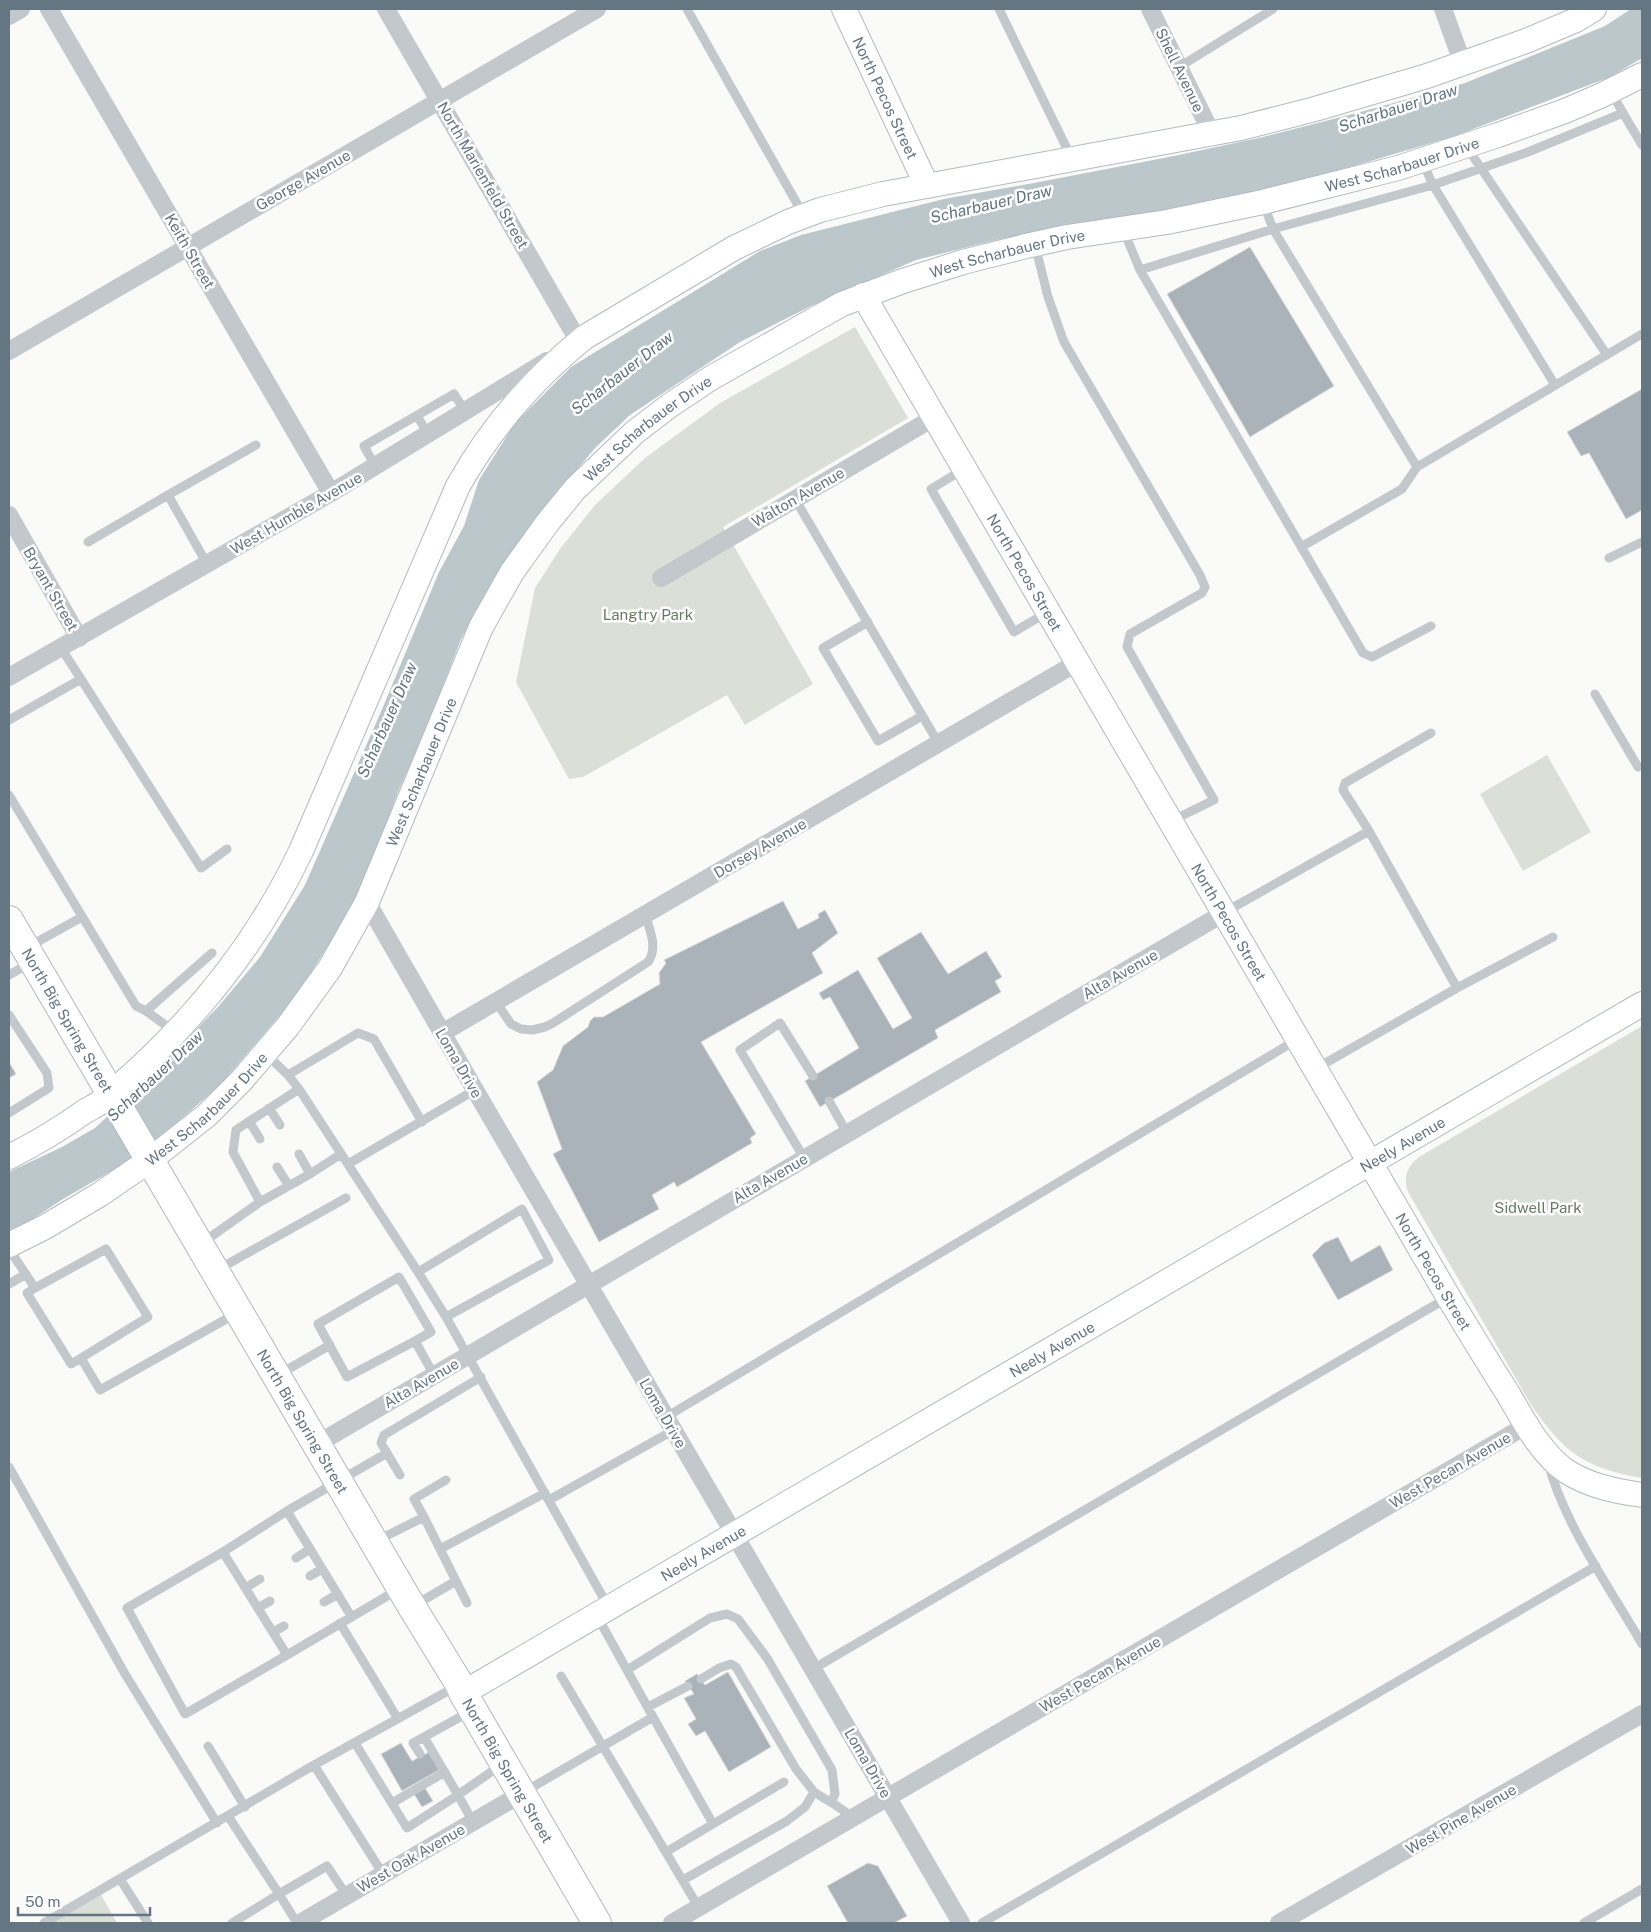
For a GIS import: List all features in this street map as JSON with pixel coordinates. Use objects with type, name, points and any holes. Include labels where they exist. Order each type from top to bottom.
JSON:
[{"type":"highway","name":"North Big Spring Street","points":[[9,920],[597,1923]]},
{"type":"main road","name":"North Pecos Street","points":[[844,9],[927,186]]},
{"type":"main road","points":[[10,1155],[102,1101],[141,1067],[203,1002],[242,951],[277,897],[295,862],[448,507],[472,460],[522,394],[564,353],[579,342],[612,320],[734,248],[788,222],[820,210],[927,186],[1211,132],[1241,128],[1315,109],[1463,64],[1576,20],[1594,9]]},
{"type":"main road","name":"West Scharbauer Drive","points":[[9,1247],[99,1195],[150,1160],[207,1115],[266,1054],[317,988],[349,936],[367,902],[481,627],[524,555],[575,489],[635,432],[702,383],[842,304],[863,295],[962,262],[1067,237],[1167,222],[1263,202],[1365,177],[1466,146],[1565,111],[1642,75]]},
{"type":"main road","name":"North Pecos Street","points":[[863,295],[1449,1298],[1527,1425],[1545,1451],[1564,1470],[1578,1478],[1603,1487],[1642,1495]]},
{"type":"main road","name":"Neely Avenue","points":[[465,1696],[603,1612],[1642,1004]]},
{"type":"street","points":[[9,16],[21,9]]},
{"type":"street","name":"Keith Street","points":[[49,9],[331,493]]},
{"type":"street","name":"North Marienfeld Street","points":[[386,9],[579,342]]},
{"type":"street","name":"George Avenue","points":[[9,351],[597,9]]},
{"type":"street","name":"Shell Avenue","points":[[1150,9],[1211,132]]},
{"type":"street","points":[[1443,9],[1463,64]]},
{"type":"street","name":"West Humble Avenue","points":[[9,678],[331,493],[579,342]]},
{"type":"street","name":"Walton Avenue","points":[[660,578],[935,417]]},
{"type":"street","name":"Bryant Street","points":[[9,515],[79,638]]},
{"type":"street","name":"Dorsey Avenue","points":[[442,1033],[1078,662]]},
{"type":"street","name":"Loma Drive","points":[[367,902],[961,1923]]},
{"type":"street","name":"Alta Avenue","points":[[317,1444],[1224,913]]},
{"type":"street","name":"West Pecan Avenue","points":[[672,1923],[1527,1425]]},
{"type":"street","name":"West Pine Avenue","points":[[1279,1923],[1642,1714]]},
{"type":"street","name":"West Oak Avenue","points":[[299,1923],[521,1794]]},
{"type":"lane","points":[[687,9],[804,217]]},
{"type":"lane","points":[[999,9],[1072,159]]},
{"type":"lane","points":[[1179,66],[1273,9]]},
{"type":"lane","points":[[1611,91],[1642,145]]},
{"type":"lane","points":[[1140,270],[1273,229],[1433,185],[1528,152],[1623,113]]},
{"type":"lane","points":[[1466,146],[1607,355]]},
{"type":"lane","points":[[1422,160],[1433,185],[1555,385]]},
{"type":"lane","points":[[1263,202],[1273,229],[1417,467]]},
{"type":"lane","points":[[1122,228],[1140,270],[1363,653],[1372,657],[1431,626]]},
{"type":"lane","points":[[1034,244],[1048,297],[1064,342],[1206,587],[1202,593],[1130,634],[1127,647],[1214,800],[1171,822]]},
{"type":"lane","points":[[1301,547],[1402,489],[1417,467],[1642,334]]},
{"type":"lane","points":[[375,466],[364,446],[454,394],[464,412]]},
{"type":"lane","points":[[417,416],[428,434]]},
{"type":"lane","points":[[88,542],[256,445]]},
{"type":"lane","points":[[965,468],[931,489],[1014,632],[1049,612]]},
{"type":"lane","points":[[168,495],[207,564]]},
{"type":"lane","points":[[795,499],[938,744]]},
{"type":"lane","points":[[1609,558],[1642,542]]},
{"type":"lane","points":[[868,622],[823,648],[878,741],[922,716]]},
{"type":"lane","points":[[61,648],[201,868],[227,849]]},
{"type":"lane","points":[[9,720],[81,679]]},
{"type":"lane","points":[[1595,694],[1641,769]]},
{"type":"lane","points":[[1432,734],[1345,783],[1343,790],[1457,988]]},
{"type":"lane","points":[[9,795],[136,1006],[175,1032]]},
{"type":"lane","points":[[1224,913],[1368,831]]},
{"type":"lane","points":[[496,1002],[511,1024],[521,1029],[532,1030],[553,1023],[648,962],[653,956],[646,915]]},
{"type":"lane","points":[[9,975],[29,955],[82,917]]},
{"type":"lane","points":[[1315,1069],[1457,988],[1552,937]]},
{"type":"lane","points":[[146,1011],[212,954]]},
{"type":"lane","points":[[9,1015],[47,1073],[49,1088],[9,1114]]},
{"type":"lane","points":[[804,1158],[740,1050],[780,1024],[813,1076]]},
{"type":"lane","points":[[288,1075],[358,1033],[374,1039],[422,1122]]},
{"type":"lane","points":[[440,1549],[547,1496],[670,1424],[1298,1039]]},
{"type":"lane","points":[[266,1054],[288,1075],[299,1089],[446,1317],[547,1496],[603,1612],[627,1670],[713,1824]]},
{"type":"lane","points":[[260,1202],[233,1152],[236,1130],[299,1089]]},
{"type":"lane","points":[[348,1164],[475,1090]]},
{"type":"lane","points":[[829,1101],[848,1133]]},
{"type":"lane","points":[[269,1108],[280,1125]]},
{"type":"lane","points":[[249,1121],[260,1139]]},
{"type":"lane","points":[[299,1154],[310,1174]]},
{"type":"lane","points":[[199,1244],[260,1202],[341,1154]]},
{"type":"lane","points":[[277,1167],[289,1186]]},
{"type":"lane","points":[[215,1271],[346,1198]]},
{"type":"lane","points":[[418,1272],[522,1209],[549,1260],[446,1317]]},
{"type":"lane","points":[[9,1247],[35,1288]]},
{"type":"lane","points":[[106,1249],[148,1317],[81,1358],[71,1364],[27,1294],[106,1249]]},
{"type":"lane","points":[[9,1284],[26,1274]]},
{"type":"lane","points":[[399,1278],[431,1332],[416,1341],[347,1376],[318,1324],[399,1278]]},
{"type":"lane","points":[[813,1669],[1449,1298]]},
{"type":"lane","points":[[81,1358],[100,1390],[239,1312]]},
{"type":"lane","points":[[416,1341],[434,1375]]},
{"type":"lane","points":[[277,1376],[330,1346]]},
{"type":"lane","points":[[400,1475],[381,1443],[384,1435],[480,1377]]},
{"type":"lane","points":[[1545,1451],[1556,1490],[1596,1566],[1642,1644]]},
{"type":"lane","points":[[387,1453],[127,1608],[185,1714],[351,1616],[456,1581]]},
{"type":"lane","points":[[9,1467],[125,1674],[217,1823]]},
{"type":"lane","points":[[446,1480],[414,1499],[467,1603]]},
{"type":"lane","points":[[287,1512],[351,1616]]},
{"type":"lane","points":[[374,1542],[424,1516]]},
{"type":"lane","points":[[296,1558],[310,1549]]},
{"type":"lane","points":[[223,1552],[287,1655]]},
{"type":"lane","points":[[982,1923],[1596,1566]]},
{"type":"lane","points":[[310,1576],[322,1569]]},
{"type":"lane","points":[[245,1588],[260,1579]]},
{"type":"lane","points":[[324,1602],[338,1594]]},
{"type":"lane","points":[[258,1608],[270,1601]]},
{"type":"lane","points":[[627,1670],[710,1618],[727,1614],[738,1619],[767,1658],[832,1770],[834,1794],[832,1803]]},
{"type":"lane","points":[[340,1623],[398,1719]]},
{"type":"lane","points":[[273,1632],[284,1626]]},
{"type":"lane","points":[[701,1679],[718,1668],[731,1664],[736,1667],[796,1769],[814,1792],[854,1818]]},
{"type":"lane","points":[[561,1676],[699,1908]]},
{"type":"lane","points":[[648,1707],[688,1686]]},
{"type":"lane","points":[[44,1923],[314,1765],[398,1719],[465,1696]]},
{"type":"lane","points":[[420,1754],[413,1743],[424,1736],[465,1696]]},
{"type":"lane","points":[[521,1794],[653,1717]]},
{"type":"lane","points":[[424,1736],[473,1822]]},
{"type":"lane","points":[[355,1743],[407,1828],[504,1763]]},
{"type":"lane","points":[[208,1746],[245,1807]]},
{"type":"lane","points":[[314,1765],[383,1874]]},
{"type":"lane","points":[[392,1803],[445,1772]]},
{"type":"lane","points":[[666,1852],[784,1782]]},
{"type":"lane","points":[[683,1880],[787,1821],[805,1807],[814,1792]]},
{"type":"lane","points":[[228,1816],[299,1923]]},
{"type":"lane","points":[[232,1923],[327,1866],[347,1896]]},
{"type":"lane","points":[[120,1879],[148,1923]]},
{"type":"lane","points":[[1584,1923],[1642,1889]]},
{"type":"green space","name":"Langtry Park","points":[[855,327],[908,418],[723,527],[813,684],[745,725],[727,695],[583,777],[569,779],[516,682],[535,588],[560,549],[595,505],[645,458],[720,403]]},
{"type":"green space","points":[[1547,755],[1591,832],[1523,871],[1480,794]]},
{"type":"green space","name":"Sidwell Park","points":[[1642,1026],[1642,1478],[1622,1474],[1590,1463],[1565,1446],[1542,1420],[1530,1403],[1408,1192],[1406,1177],[1409,1168],[1419,1157]]},
{"type":"green space","points":[[101,1895],[117,1923],[52,1923]]},
{"type":"water","name":"Scharbauer Draw","points":[[1631,9],[1642,9],[1642,58],[1610,77],[1452,137],[1333,172],[1200,205],[1004,238],[916,260],[811,306],[740,342],[630,415],[595,448],[561,489],[514,549],[491,585],[461,639],[427,727],[398,792],[360,894],[298,994],[221,1084],[179,1121],[122,1165],[63,1199],[28,1222],[9,1230],[9,1172],[62,1147],[95,1128],[151,1076],[218,1007],[260,957],[305,885],[383,707],[439,572],[464,526],[479,480],[515,423],[571,367],[760,251],[801,235],[944,199],[1174,156],[1263,137],[1368,110],[1465,83],[1605,26]]},
{"type":"building","points":[[1250,247],[1334,386],[1250,437],[1167,294]]},
{"type":"building","points":[[1642,389],[1642,510],[1626,519],[1589,453],[1581,456],[1567,432]]},
{"type":"building","points":[[783,901],[798,929],[819,918],[818,914],[825,910],[838,933],[812,953],[823,973],[701,1042],[756,1134],[750,1138],[752,1143],[677,1187],[674,1182],[652,1195],[659,1209],[599,1242],[553,1154],[562,1149],[537,1082],[553,1070],[563,1046],[588,1027],[594,1017],[603,1017],[660,984],[659,973],[666,963],[664,960]]},
{"type":"building","points":[[921,932],[948,974],[986,951],[1002,977],[995,981],[1001,992],[935,1030],[938,1038],[820,1107],[805,1081],[859,1048],[830,997],[823,1000],[819,993],[858,970],[893,1029],[912,1018],[877,958]]},
{"type":"building","points":[[9,1062],[16,1074],[9,1078]]},
{"type":"building","points":[[1338,1237],[1351,1262],[1380,1245],[1393,1270],[1338,1300],[1312,1255],[1324,1243]]},
{"type":"building","points":[[728,1672],[771,1747],[729,1772],[705,1731],[696,1736],[688,1724],[696,1719],[684,1698],[694,1694],[685,1681],[697,1674],[705,1685]]},
{"type":"building","points":[[401,1743],[412,1761],[429,1752],[439,1770],[402,1791],[381,1754]]},
{"type":"building","points":[[425,1788],[433,1801],[422,1807],[414,1794]]},
{"type":"building","points":[[868,1863],[878,1866],[907,1916],[894,1923],[848,1923],[827,1886]]}]
